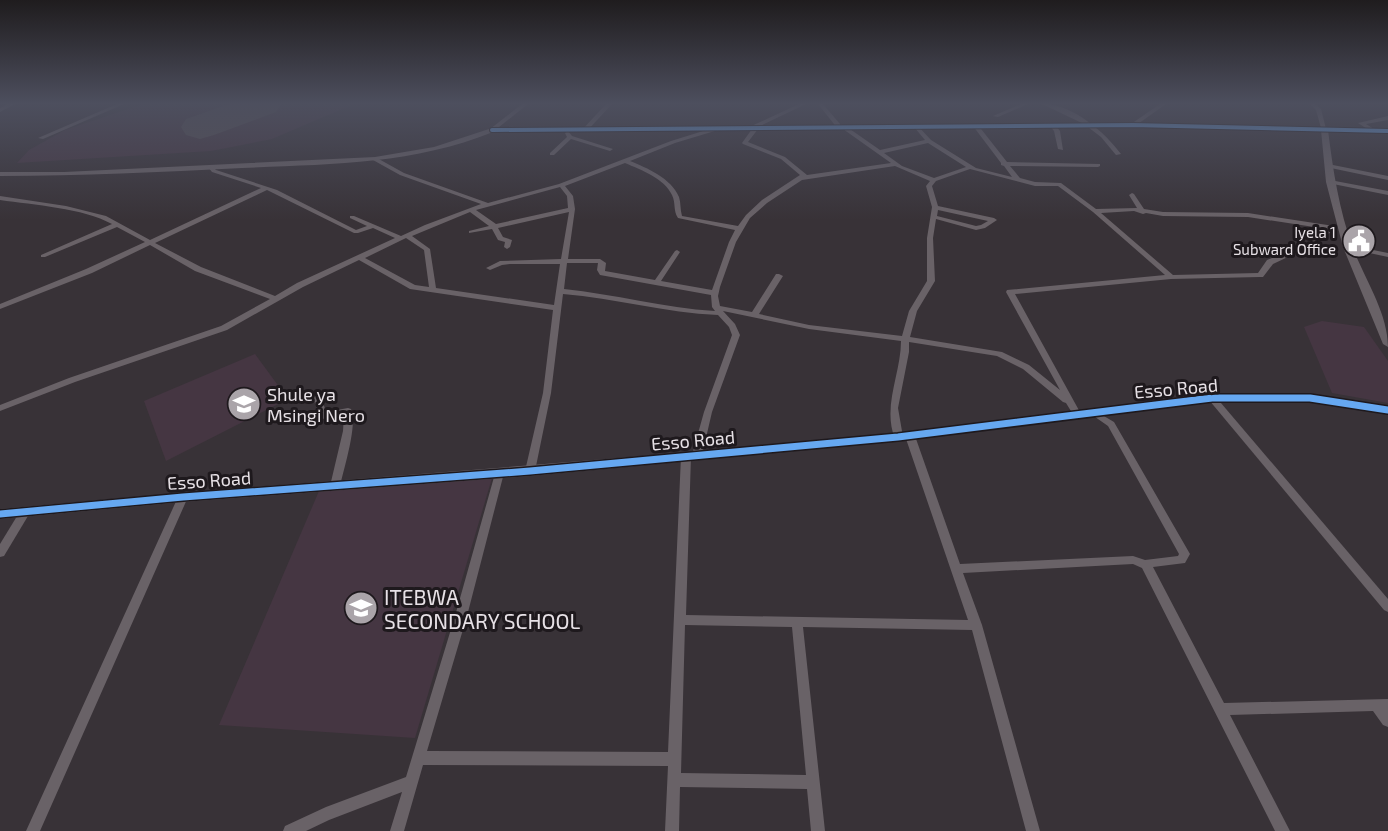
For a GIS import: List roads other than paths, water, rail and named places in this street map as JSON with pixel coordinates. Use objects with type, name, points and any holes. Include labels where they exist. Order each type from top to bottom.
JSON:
[{"type":"street","points":[[1,174],[64,174],[375,159],[425,152],[462,143]]},
{"type":"street","points":[[552,154],[561,143]]},
{"type":"street","points":[[593,143],[610,149]]},
{"type":"street","points":[[0,408],[72,380],[224,328],[277,299],[403,237],[471,209],[561,185],[671,143]]},
{"type":"street","points":[[745,143],[783,158],[803,172],[801,178]]},
{"type":"street","points":[[865,143],[896,164],[934,180]]},
{"type":"street","points":[[879,152],[920,143]]},
{"type":"street","points":[[931,143],[971,167],[1035,184],[1059,184],[1095,211],[1171,277]]},
{"type":"street","points":[[988,143],[1018,180]]},
{"type":"street","points":[[1059,143],[1061,149]]},
{"type":"street","points":[[1110,143],[1118,154]]},
{"type":"street","points":[[1326,143],[1330,182],[1348,247],[1388,344]]},
{"type":"street","points":[[375,159],[402,174],[439,189],[488,204]]},
{"type":"street","points":[[624,160],[649,172],[673,193],[680,217],[738,228]]},
{"type":"street","points":[[672,831],[691,455],[736,335],[733,326],[717,310],[715,293],[731,242],[746,218],[765,201],[801,178],[896,164]]},
{"type":"street","points":[[1004,164],[1098,165]]},
{"type":"street","points":[[1328,166],[1388,178]]},
{"type":"street","points":[[211,167],[214,171],[267,188],[356,232],[374,226]]},
{"type":"street","points":[[971,167],[934,180],[929,186],[935,207],[930,238],[931,281],[913,311],[905,339],[905,352],[894,402],[904,436],[957,569],[1033,831]]},
{"type":"street","points":[[1330,182],[1388,193]]},
{"type":"street","points":[[531,471],[547,393],[556,308],[572,209],[570,196],[561,185]]},
{"type":"street","points":[[0,307],[151,243],[267,188]]},
{"type":"street","points":[[1132,195],[1143,212]]},
{"type":"street","points":[[0,198],[104,217],[198,269],[277,299]]},
{"type":"street","points":[[935,207],[994,220],[976,228],[935,217]]},
{"type":"street","points":[[471,209],[494,226],[500,239],[509,240],[507,247]]},
{"type":"street","points":[[471,232],[572,209]]},
{"type":"street","points":[[1095,211],[1127,209],[1163,214],[1225,213],[1264,216],[1344,230]]},
{"type":"street","points":[[352,217],[427,249],[433,290]]},
{"type":"street","points":[[43,256],[118,224]]},
{"type":"street","points":[[1074,409],[1010,292],[1171,277],[1260,275],[1270,262],[1305,247],[1333,228]]},
{"type":"street","points":[[1348,247],[1388,255]]},
{"type":"street","points":[[658,281],[677,252]]},
{"type":"street","points":[[360,258],[404,284],[484,299],[556,308]]},
{"type":"street","points":[[490,268],[500,262],[600,261],[603,273],[715,293]]},
{"type":"street","points":[[754,315],[779,276]]},
{"type":"street","points":[[559,291],[596,294],[661,307],[717,310],[754,315],[809,327],[999,354],[1012,359],[1074,409]]},
{"type":"street","points":[[317,396],[322,416],[348,411],[350,414],[335,486]]},
{"type":"street","points":[[1212,398],[1388,607]]},
{"type":"street","name":"Esso Road","points":[[0,514],[183,497],[531,471],[904,436],[1074,409],[1092,412],[1212,398],[1310,398],[1388,410]]},
{"type":"street","points":[[1092,412],[1111,424],[1185,554],[1181,560],[1149,563],[1146,566]]},
{"type":"street","points":[[397,831],[461,616],[499,473]]},
{"type":"street","points":[[33,831],[183,497]]},
{"type":"street","points":[[0,553],[26,511]]},
{"type":"street","points":[[957,569],[1133,560],[1146,566],[1283,831]]},
{"type":"street","points":[[681,620],[975,625]]},
{"type":"street","points":[[797,621],[818,831]]},
{"type":"street","points":[[1221,710],[1382,705],[1388,721]]},
{"type":"street","points":[[418,758],[675,759]]},
{"type":"street","points":[[674,780],[813,782]]},
{"type":"street","points":[[290,831],[326,814],[411,782]]},
{"type":"place","name":"Iyela 1 Subward Office","points":[[1359,241]]},
{"type":"place","name":"Shule ya Msingi Nero","points":[[244,404]]},
{"type":"place","name":"ITEBWA SECONDARY SCHOOL","points":[[361,608]]}]
